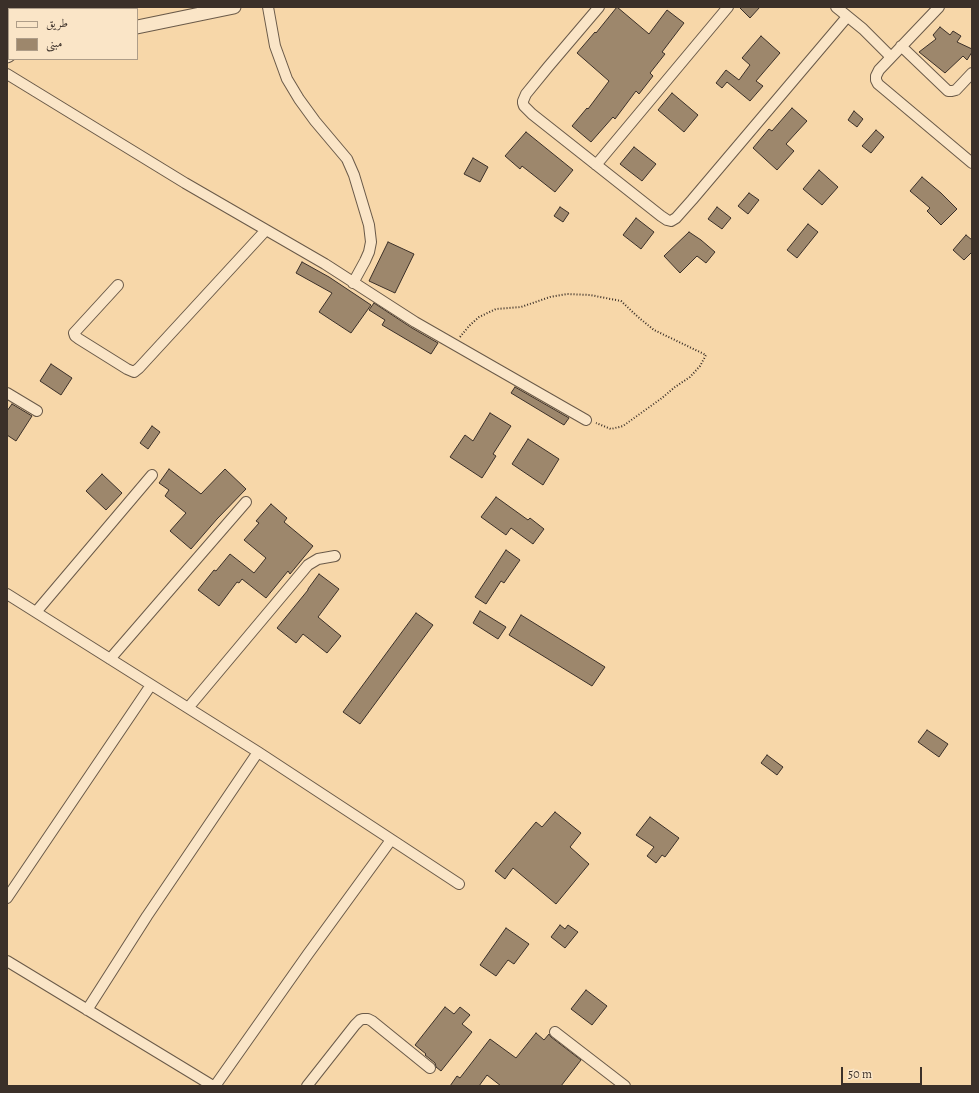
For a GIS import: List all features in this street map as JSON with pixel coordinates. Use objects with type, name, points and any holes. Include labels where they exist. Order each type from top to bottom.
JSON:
[{"type":"street","points":[[138,27],[234,7]]},
{"type":"street","points":[[268,7],[275,46],[288,79],[315,121],[347,159],[354,174],[369,225],[370,242],[366,261],[353,283]]},
{"type":"street","points":[[599,7],[526,94],[523,101],[524,106],[596,165],[669,221],[673,221],[676,218],[721,167],[847,17]]},
{"type":"street","points":[[596,165],[728,7]]},
{"type":"street","points":[[836,7],[862,29],[891,57]]},
{"type":"street","points":[[939,7],[891,57],[877,74],[876,80],[878,84],[972,163]]},
{"type":"street","points":[[901,46],[948,90],[956,90],[972,73]]},
{"type":"street","points":[[7,74],[166,172],[325,264],[415,322],[586,420]]},
{"type":"street","points":[[118,285],[74,333],[79,339],[134,372],[266,230]]},
{"type":"street","points":[[7,393],[37,411]]},
{"type":"street","points":[[36,612],[152,475]]},
{"type":"street","points":[[110,659],[246,502]]},
{"type":"street","points":[[188,708],[308,565],[318,559],[335,556]]},
{"type":"street","points":[[7,594],[258,752],[460,884]]},
{"type":"street","points":[[7,898],[151,685]]},
{"type":"street","points":[[87,1010],[151,910],[258,752]]},
{"type":"street","points":[[7,961],[214,1086],[391,840]]},
{"type":"street","points":[[307,1086],[355,1025],[360,1020],[366,1018],[372,1021],[430,1068]]},
{"type":"street","points":[[555,1032],[625,1086]]},
{"type":"path","points":[[454,344],[469,326],[479,317],[496,309],[521,307],[550,297],[567,294],[590,295],[621,301],[654,330],[706,355],[700,366],[690,377],[623,426],[611,429],[586,420]]},
{"type":"building","points":[[617,7],[649,34],[667,10],[684,23],[662,52],[665,54],[650,73],[653,76],[639,94],[636,91],[615,119],[613,117],[591,142],[572,126],[587,108],[588,109],[609,81],[577,53],[595,32],[596,33]]},
{"type":"building","points":[[739,7],[760,7],[750,18]]},
{"type":"building","points":[[940,27],[950,35],[953,31],[961,36],[957,42],[972,49],[972,52],[967,60],[963,56],[945,73],[919,52],[936,39],[933,35]]},
{"type":"building","points":[[761,36],[780,53],[756,81],[763,86],[750,101],[727,82],[722,88],[716,83],[726,70],[739,80],[750,65],[742,58]]},
{"type":"building","points":[[672,93],[698,115],[684,132],[658,110]]},
{"type":"building","points":[[792,108],[807,121],[786,144],[794,151],[777,170],[753,148],[769,129],[772,131]]},
{"type":"building","points":[[854,111],[863,119],[857,127],[848,120]]},
{"type":"building","points":[[876,130],[884,137],[871,153],[862,146]]},
{"type":"building","points":[[526,132],[573,170],[555,192],[522,166],[520,169],[505,156]]},
{"type":"building","points":[[634,147],[656,164],[642,181],[620,164]]},
{"type":"building","points":[[473,158],[488,167],[480,182],[464,174]]},
{"type":"building","points":[[819,170],[838,187],[822,205],[803,189]]},
{"type":"building","points":[[922,177],[957,209],[941,225],[927,211],[930,208],[910,191]]},
{"type":"building","points":[[749,193],[759,200],[748,214],[738,206]]},
{"type":"building","points":[[560,207],[569,213],[563,222],[554,216]]},
{"type":"building","points":[[717,207],[731,218],[722,229],[708,219]]},
{"type":"building","points":[[636,218],[654,232],[641,249],[623,235]]},
{"type":"building","points":[[808,224],[818,232],[797,258],[787,250]]},
{"type":"building","points":[[689,232],[715,252],[706,263],[697,256],[680,273],[664,256]]},
{"type":"building","points":[[966,235],[972,240],[972,252],[964,260],[953,250]]},
{"type":"building","points":[[388,242],[414,254],[395,293],[369,281]]},
{"type":"building","points":[[302,262],[329,277],[371,305],[351,333],[319,312],[332,293],[296,273]]},
{"type":"building","points":[[374,303],[438,343],[431,354],[382,325],[385,320],[369,310]]},
{"type":"building","points":[[51,364],[72,378],[61,395],[40,381]]},
{"type":"building","points":[[515,387],[569,418],[564,425],[511,393]]},
{"type":"building","points":[[12,404],[32,416],[16,441],[7,435],[7,411]]},
{"type":"building","points":[[490,413],[511,426],[493,454],[496,456],[482,478],[450,457],[465,435],[473,441]]},
{"type":"building","points":[[152,426],[160,432],[148,449],[140,443]]},
{"type":"building","points":[[528,439],[559,459],[543,485],[512,464]]},
{"type":"building","points":[[169,469],[201,494],[225,469],[246,489],[191,549],[170,531],[186,513],[165,496],[169,490],[159,483]]},
{"type":"building","points":[[102,474],[122,493],[106,510],[86,491]]},
{"type":"building","points":[[496,497],[528,520],[530,518],[544,529],[533,544],[511,528],[506,535],[481,517]]},
{"type":"building","points":[[271,504],[287,518],[284,522],[313,546],[290,574],[288,571],[266,598],[242,579],[239,583],[237,582],[219,606],[198,590],[214,570],[216,571],[230,554],[254,573],[266,558],[244,540],[259,523],[256,521]]},
{"type":"building","points":[[506,550],[520,560],[504,583],[501,581],[486,604],[475,597]]},
{"type":"building","points":[[319,574],[339,589],[318,617],[341,636],[327,653],[303,634],[296,643],[277,628]]},
{"type":"building","points":[[480,611],[506,627],[498,639],[473,623]]},
{"type":"building","points":[[416,613],[433,625],[360,724],[343,712]]},
{"type":"building","points":[[521,615],[605,667],[592,686],[509,635]]},
{"type":"building","points":[[927,730],[948,744],[939,757],[918,742]]},
{"type":"building","points":[[767,755],[783,767],[777,775],[761,763]]},
{"type":"building","points":[[555,812],[581,833],[570,847],[589,864],[556,904],[513,868],[505,879],[495,871],[536,822],[542,827]]},
{"type":"building","points":[[650,817],[679,838],[665,857],[662,855],[656,863],[647,856],[654,847],[636,835]]},
{"type":"building","points":[[560,925],[565,929],[568,925],[578,932],[565,948],[551,937]]},
{"type":"building","points":[[506,928],[529,944],[514,964],[508,960],[496,976],[480,965]]},
{"type":"building","points":[[586,990],[607,1006],[592,1025],[571,1009]]},
{"type":"building","points":[[445,1007],[454,1014],[460,1007],[470,1015],[462,1024],[472,1032],[441,1071],[436,1067],[435,1063],[425,1055],[426,1054],[415,1045]]},
{"type":"building","points":[[536,1033],[544,1040],[549,1034],[581,1060],[561,1086],[501,1086],[487,1075],[479,1086],[450,1086],[457,1076],[460,1078],[490,1039],[516,1058]]}]
